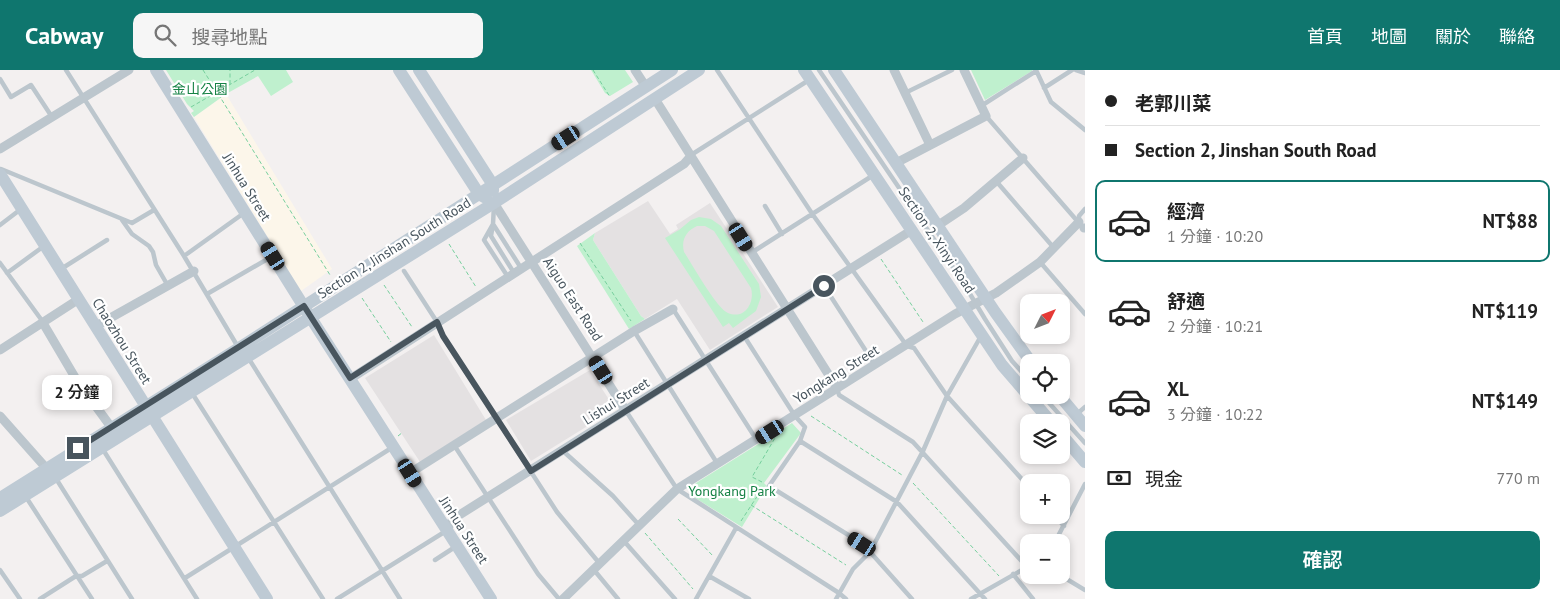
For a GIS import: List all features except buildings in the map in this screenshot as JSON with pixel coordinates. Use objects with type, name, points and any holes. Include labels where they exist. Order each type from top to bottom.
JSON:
[{"type":"main road","name":"Jinhua Street","points":[[156,70],[311,318],[491,599]]},
{"type":"main road","name":"Aiguo East Road","points":[[399,70],[479,194],[494,204]]},
{"type":"main road","points":[[419,70],[493,184],[494,204]]},
{"type":"main road","name":"Section 2, Jinshan South Road","points":[[0,498],[102,448],[148,411],[239,348],[672,70]]},
{"type":"main road","name":"Section 2, Jinshan South Road","points":[[0,511],[25,496],[51,473],[111,427],[191,392],[248,358],[494,204],[699,70]]},
{"type":"main road","name":"Section 2, Xinyi Road","points":[[834,70],[937,226],[981,301],[1024,354]]},
{"type":"main road","name":"Section 2, Xinyi Road","points":[[811,73],[875,174],[1002,365],[1044,414]]},
{"type":"main road","name":"Chaozhou Street","points":[[2,182],[22,208],[267,599]]},
{"type":"main road","points":[[1070,403],[1080,411],[1085,426]]},
{"type":"main road","points":[[1070,444],[1085,462]]},
{"type":"street","points":[[0,149],[129,70]]},
{"type":"street","points":[[635,70],[646,87]]},
{"type":"street","points":[[894,70],[930,145]]},
{"type":"street","points":[[896,164],[986,116],[964,70]]},
{"type":"street","points":[[655,99],[837,388]]},
{"type":"street","points":[[350,378],[684,164],[690,156]]},
{"type":"street","points":[[937,226],[964,208],[1023,158]]},
{"type":"street","name":"Aiguo East Road","points":[[494,204],[626,411]]},
{"type":"street","name":"Yongkang Street","points":[[563,599],[677,489],[783,424],[837,388],[981,301],[1040,262],[1054,248],[1083,227]]},
{"type":"street","name":"Lishui Street","points":[[446,531],[453,519],[912,230]]},
{"type":"street","points":[[96,326],[194,271]]},
{"type":"street","points":[[1,347],[43,323],[79,299]]},
{"type":"street","points":[[410,473],[635,330],[673,309]]},
{"type":"street","points":[[43,323],[76,379],[111,427]]},
{"type":"street","points":[[0,416],[51,473]]},
{"type":"lane","points":[[66,70],[194,271],[239,348]]},
{"type":"lane","points":[[717,70],[812,215],[907,346],[914,348],[947,396],[1020,477]]},
{"type":"lane","points":[[905,93],[952,70]]},
{"type":"lane","points":[[1044,88],[1074,70],[1085,73]]},
{"type":"lane","points":[[981,106],[1036,71],[1051,102],[1085,130]]},
{"type":"lane","points":[[690,156],[749,118],[811,73]]},
{"type":"lane","name":"Section 2, Xinyi Road","points":[[811,73],[981,301],[984,319],[1020,369]]},
{"type":"lane","points":[[0,79],[11,97],[31,85],[52,118]]},
{"type":"lane","points":[[986,116],[1083,227]]},
{"type":"lane","points":[[0,168],[132,224],[154,210]]},
{"type":"lane","points":[[751,253],[875,174]]},
{"type":"lane","points":[[996,181],[1054,248]]},
{"type":"lane","points":[[494,204],[491,236],[514,273]]},
{"type":"lane","points":[[765,206],[782,234]]},
{"type":"lane","points":[[0,225],[22,208]]},
{"type":"lane","points":[[1083,227],[1079,216],[1085,209]]},
{"type":"lane","points":[[184,256],[245,212]]},
{"type":"lane","points":[[121,219],[132,234],[149,246],[156,266],[168,286]]},
{"type":"lane","points":[[493,224],[484,240],[514,273]]},
{"type":"lane","points":[[493,224],[514,273]]},
{"type":"lane","points":[[60,269],[107,240]]},
{"type":"lane","points":[[7,273],[45,246]]},
{"type":"lane","points":[[207,294],[273,256]]},
{"type":"lane","points":[[1040,262],[1085,314]]},
{"type":"lane","points":[[0,263],[43,323]]},
{"type":"lane","points":[[404,271],[437,322],[443,336],[531,471],[618,599]]},
{"type":"lane","points":[[824,286],[876,365]]},
{"type":"lane","points":[[673,309],[757,440]]},
{"type":"lane","points":[[635,330],[718,464]]},
{"type":"lane","points":[[836,599],[853,569],[870,552],[923,451],[947,396],[982,335]]},
{"type":"lane","points":[[744,336],[795,416],[805,427],[800,441],[769,486],[862,544],[912,599]]},
{"type":"lane","points":[[248,358],[400,599]]},
{"type":"lane","points":[[837,388],[839,395],[914,442],[1020,558]]},
{"type":"lane","points":[[191,392],[323,599]]},
{"type":"lane","points":[[1050,404],[1085,443]]},
{"type":"lane","points":[[626,411],[677,489],[846,599]]},
{"type":"lane","points":[[800,441],[897,502],[984,599]]},
{"type":"lane","points":[[454,445],[538,574],[559,599]]},
{"type":"lane","points":[[184,578],[393,447]]},
{"type":"lane","points":[[102,448],[197,599]]},
{"type":"lane","points":[[563,451],[613,496],[638,525]]},
{"type":"lane","points":[[51,473],[132,599]]},
{"type":"lane","points":[[1060,534],[1085,484]]},
{"type":"lane","points":[[25,496],[92,599]]},
{"type":"lane","points":[[696,599],[736,528]]},
{"type":"lane","name":"Lishui Street","points":[[337,599],[446,531]]},
{"type":"lane","points":[[623,540],[675,599]]},
{"type":"lane","points":[[435,560],[456,546]]},
{"type":"lane","points":[[40,599],[76,576],[82,576],[107,561]]},
{"type":"lane","points":[[0,570],[20,599]]},
{"type":"lane","points":[[971,599],[1020,571]]},
{"type":"lane","points":[[1013,574],[1033,599]]},
{"type":"lane","points":[[709,576],[749,599]]},
{"type":"lane","points":[[1070,581],[1085,590]]},
{"type":"path","points":[[203,70],[330,275]]},
{"type":"path","points":[[230,70],[230,85]]},
{"type":"path","points":[[182,113],[255,70]]},
{"type":"path","points":[[593,70],[616,106]]},
{"type":"path","points":[[574,234],[635,330]]},
{"type":"path","points":[[448,243],[480,294]]},
{"type":"path","points":[[876,252],[929,332]]},
{"type":"path","points":[[384,284],[417,335]]},
{"type":"path","points":[[362,298],[396,349]]},
{"type":"path","points":[[804,410],[909,479],[1003,580]]},
{"type":"path","points":[[769,486],[752,477],[783,424]]},
{"type":"path","points":[[736,528],[763,488],[769,486]]},
{"type":"path","points":[[751,505],[853,569]]},
{"type":"path","points":[[678,519],[717,560]]},
{"type":"path","points":[[638,525],[692,589],[699,593]]},
{"type":"shaded area","points":[[226,94],[332,269],[301,291],[194,117]]},
{"type":"shaded area","points":[[648,201],[670,234],[678,229],[676,225],[710,203],[778,307],[710,350],[677,299],[645,319],[641,316],[593,240],[595,233]]},
{"type":"shaded area","points":[[434,335],[486,420],[420,462],[365,378]]},
{"type":"shaded area","points":[[590,370],[615,409],[531,461],[506,420]]},
{"type":"green space","name":"金山公園","points":[[166,70],[286,70],[293,82],[271,96],[258,76],[226,94],[194,117],[191,113],[194,111],[187,104]]},
{"type":"green space","points":[[591,70],[625,70],[633,82],[610,96],[605,93]]},
{"type":"green space","points":[[971,70],[1032,70],[1032,71],[985,100]]},
{"type":"green space","points":[[699,217],[711,219],[721,226],[759,284],[761,297],[756,311],[733,328],[729,323],[723,327],[665,238],[691,220]],"holes":[[[697,226],[705,226],[714,231],[751,288],[750,304],[744,312],[734,315],[723,310],[684,252],[683,244],[687,233]]]},
{"type":"green space","points":[[595,233],[593,240],[641,316],[645,319],[629,329],[577,246]]},
{"type":"green space","name":"Yongkang Park","points":[[792,423],[801,433],[764,483],[767,486],[742,527],[692,496],[688,488]]},
{"type":"route","points":[[78,448],[304,306],[350,378],[437,322],[443,336],[531,471],[824,286]]}]
